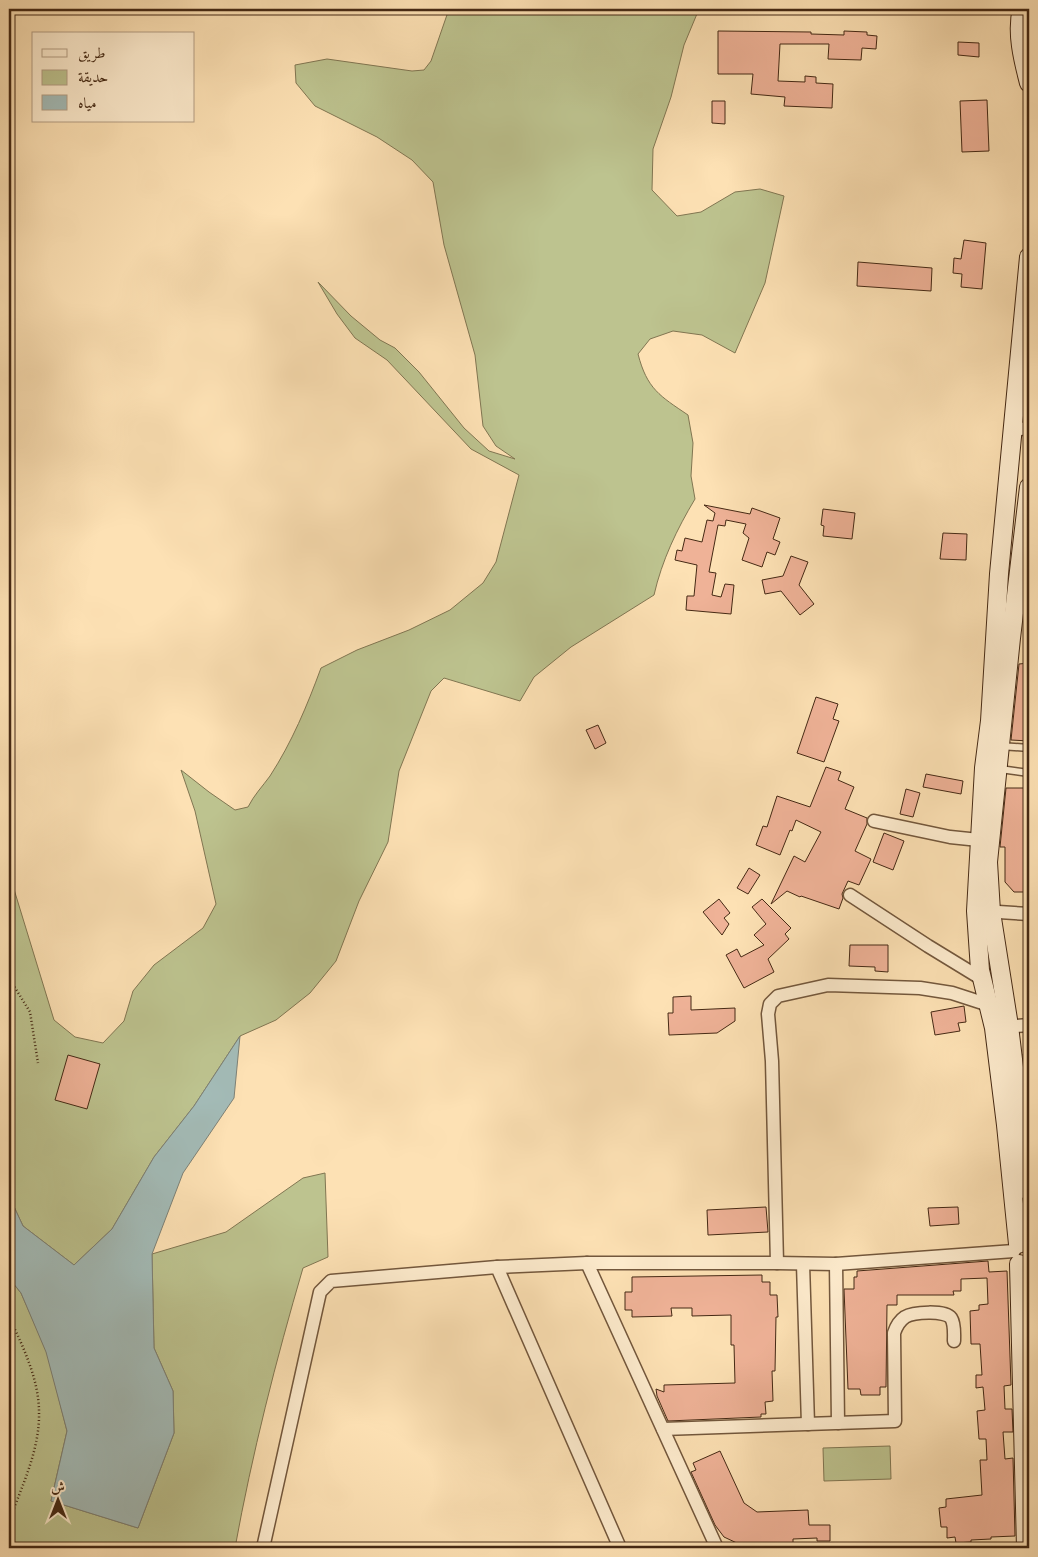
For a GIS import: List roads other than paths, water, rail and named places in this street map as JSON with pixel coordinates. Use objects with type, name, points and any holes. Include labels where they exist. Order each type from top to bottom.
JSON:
[{"type":"street","points":[[1022,9],[1019,20],[1029,83]]},
{"type":"street","points":[[994,745],[995,648],[999,574],[1021,429],[1029,257]]},
{"type":"street","points":[[1029,487],[1011,638],[979,840],[984,911],[1001,1027],[1029,1192]]},
{"type":"street","points":[[991,768],[988,862],[984,911],[977,947],[988,1005],[1001,1027],[1006,1125],[1022,1253],[1026,1548]]},
{"type":"street","points":[[874,821],[950,838],[979,840]]},
{"type":"street","points":[[850,895],[982,980]]},
{"type":"street","points":[[984,911],[1029,914]]},
{"type":"street","points":[[777,1262],[772,1062],[768,1014],[770,1004],[778,996],[828,984],[920,988],[952,993],[988,1005]]},
{"type":"street","points":[[1001,1027],[1029,1025]]},
{"type":"street","points":[[263,1548],[320,1292],[331,1281],[497,1267],[586,1263],[777,1262],[836,1264],[1022,1253]]},
{"type":"street","points":[[586,1263],[717,1548]]},
{"type":"street","points":[[802,1264],[808,1424]]},
{"type":"street","points":[[836,1264],[838,1423]]},
{"type":"street","points":[[497,1267],[620,1548]]},
{"type":"street","points":[[663,1429],[895,1421],[894,1333],[898,1324],[905,1317],[916,1313],[940,1313],[947,1315],[952,1320],[954,1341]]},
{"type":"lane","points":[[994,745],[1029,748]]},
{"type":"lane","points":[[991,768],[1029,773]]},
{"type":"water","points":[[240,1036],[234,1098],[183,1173],[152,1254],[154,1348],[173,1391],[174,1433],[138,1528],[51,1501],[67,1431],[46,1352],[21,1293],[9,1278],[9,1196],[23,1226],[74,1265],[112,1229],[154,1157],[194,1106]]}]
